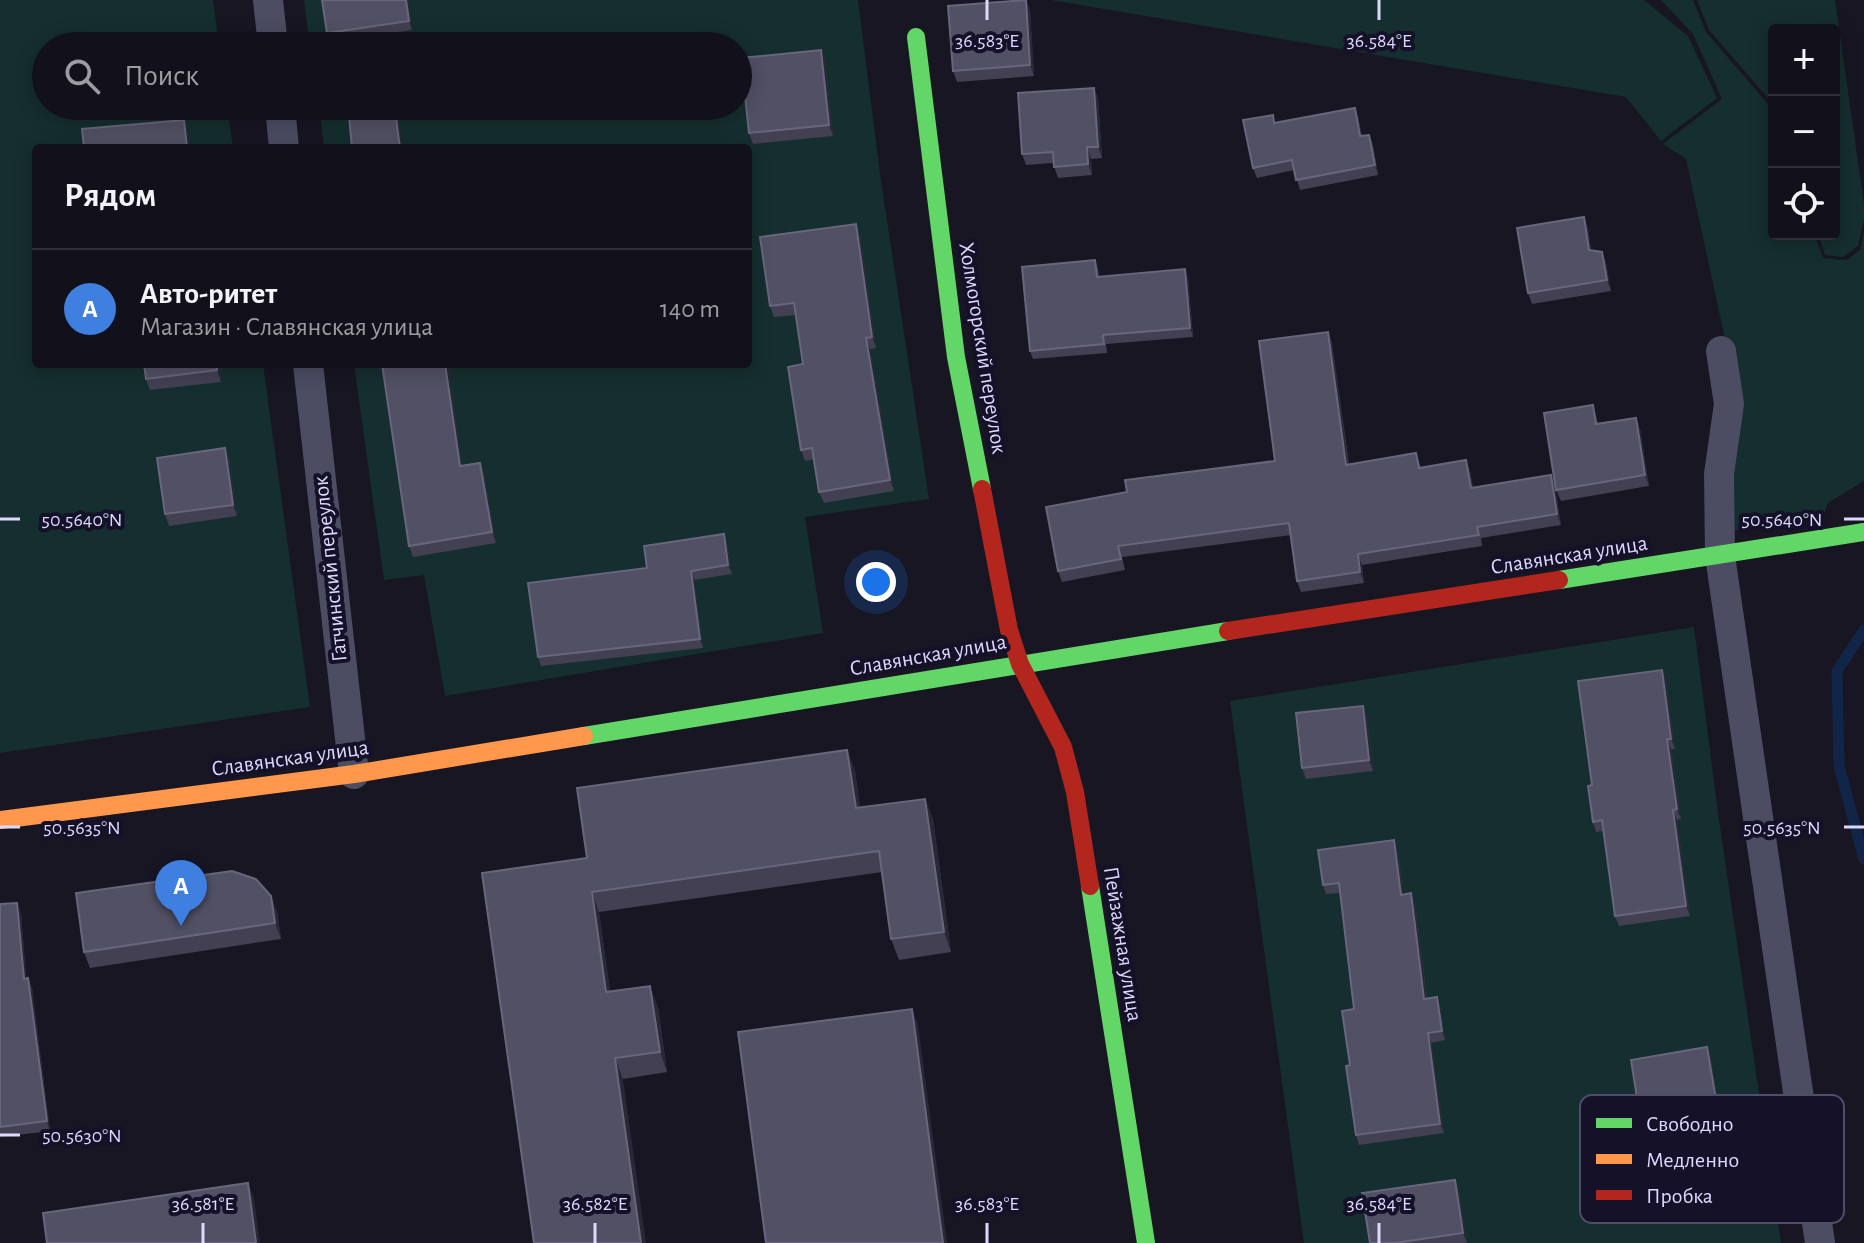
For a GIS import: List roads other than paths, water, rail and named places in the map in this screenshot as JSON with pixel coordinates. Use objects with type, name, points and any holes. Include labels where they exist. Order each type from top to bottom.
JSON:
[{"type":"street","points":[[268,0],[271,32]]},
{"type":"street","name":"Холмогорский переулок","points":[[916,37],[956,357],[1009,630],[1020,664]]},
{"type":"street","points":[[281,120],[284,144]]},
{"type":"street","points":[[1721,351],[1729,404],[1719,474],[1720,556],[1798,1095]]},
{"type":"street","name":"Гатчинский переулок","points":[[308,368],[354,774]]},
{"type":"street","name":"Славянская улица","points":[[0,820],[354,774],[1020,664],[1864,532]]},
{"type":"street","name":"Пейзажная улица","points":[[1020,664],[1063,747],[1075,792],[1146,1243]]},
{"type":"street","points":[[1817,1223],[1820,1243]]},
{"type":"waterway","points":[[1864,630],[1837,671],[1839,766],[1864,859]]},
{"type":"place","name":"Авто-ритет","points":[[181,926]]}]
